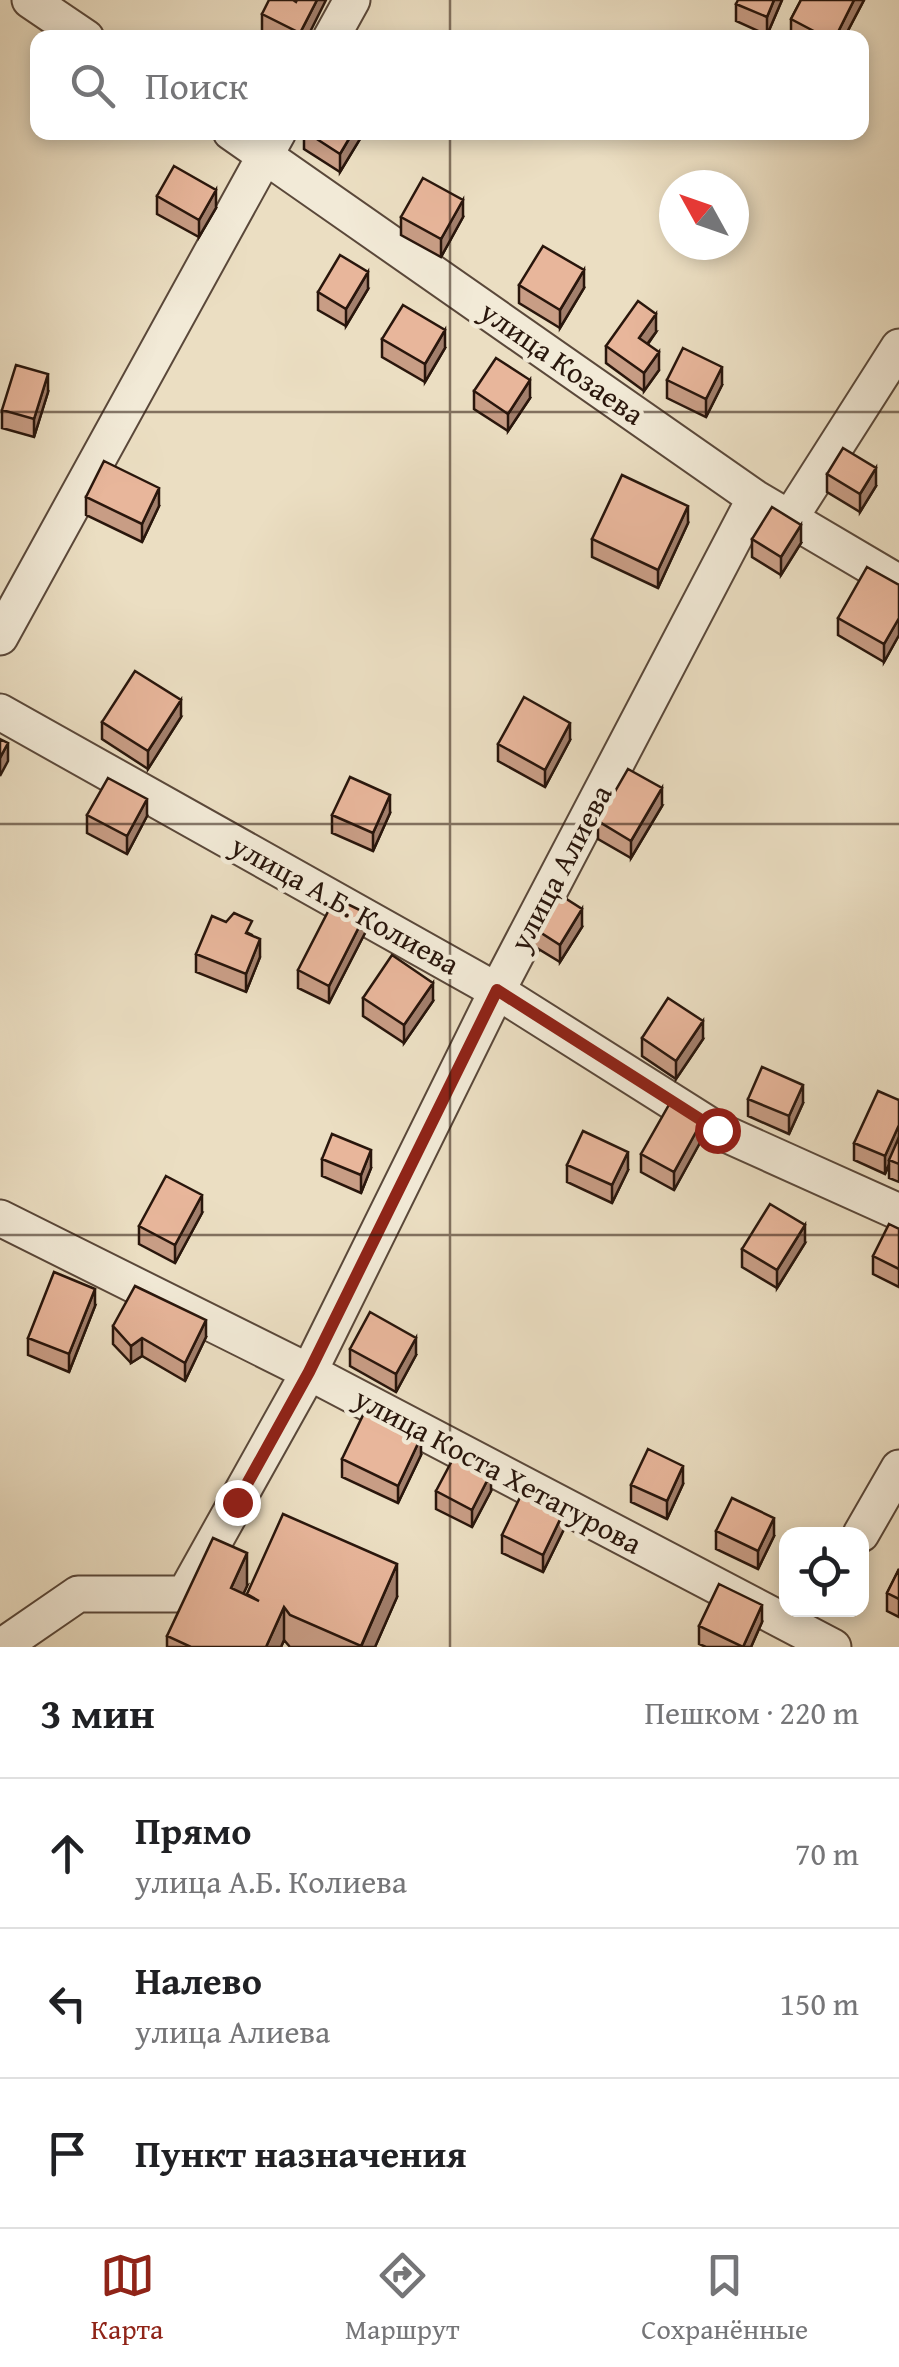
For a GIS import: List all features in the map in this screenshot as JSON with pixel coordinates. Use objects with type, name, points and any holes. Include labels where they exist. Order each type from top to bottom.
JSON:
[{"type":"street","points":[[30,0],[74,30]]},
{"type":"street","points":[[335,30],[352,0]]},
{"type":"street","points":[[0,638],[272,144]]},
{"type":"street","name":"улица Козаева","points":[[272,144],[755,498],[899,584]]},
{"type":"street","points":[[790,518],[899,347]]},
{"type":"street","name":"улица Алиева","points":[[1,1647],[78,1594],[185,1594],[309,1372],[497,990],[755,498]]},
{"type":"street","name":"улица А.Б. Колиева","points":[[0,712],[497,990],[717,1130],[899,1212]]},
{"type":"street","name":"улица Коста Хетагурова","points":[[0,1218],[309,1372],[813,1634]]},
{"type":"street","points":[[864,1527],[899,1468]]},
{"type":"building","points":[[269,0],[317,0],[302,30],[262,14]]},
{"type":"building","points":[[738,0],[774,0],[767,17],[736,4]]},
{"type":"building","points":[[801,0],[854,0],[839,30],[812,30],[791,19]]},
{"type":"building","points":[[318,140],[348,140],[340,154]]},
{"type":"building","points":[[174,166],[216,190],[199,220],[157,196]]},
{"type":"building","points":[[423,178],[463,200],[441,239],[401,217]]},
{"type":"building","points":[[543,246],[584,270],[560,310],[519,285]]},
{"type":"building","points":[[340,255],[368,272],[346,309],[318,292]]},
{"type":"building","points":[[638,301],[656,314],[639,338],[659,352],[644,373],[606,346]]},
{"type":"building","points":[[403,305],[445,330],[425,364],[382,339]]},
{"type":"building","points":[[683,348],[722,367],[706,399],[667,380]]},
{"type":"building","points":[[496,358],[530,380],[508,414],[474,391]]},
{"type":"building","points":[[16,365],[48,374],[34,419],[2,410]]},
{"type":"building","points":[[843,448],[876,468],[860,494],[827,474]]},
{"type":"building","points":[[104,461],[159,488],[142,524],[86,497]]},
{"type":"building","points":[[622,475],[688,506],[658,570],[592,539]]},
{"type":"building","points":[[772,507],[801,525],[781,557],[752,539]]},
{"type":"building","points":[[867,567],[899,585],[899,618],[884,644],[838,618]]},
{"type":"building","points":[[135,671],[181,700],[148,751],[102,722]]},
{"type":"building","points":[[524,697],[570,723],[545,770],[498,744]]},
{"type":"building","points":[[0,739],[8,743],[0,758]]},
{"type":"building","points":[[628,769],[662,788],[631,841],[598,821]]},
{"type":"building","points":[[350,777],[390,795],[373,833],[332,815]]},
{"type":"building","points":[[108,778],[147,799],[127,836],[87,815]]},
{"type":"building","points":[[554,891],[582,909],[560,945],[532,927]]},
{"type":"building","points":[[335,898],[366,913],[329,986],[298,970]]},
{"type":"building","points":[[234,913],[252,921],[246,933],[260,939],[246,974],[196,954],[212,916],[226,922]]},
{"type":"building","points":[[392,955],[433,983],[404,1025],[363,998]]},
{"type":"building","points":[[668,998],[703,1021],[676,1061],[642,1038]]},
{"type":"building","points":[[762,1067],[803,1085],[789,1116],[748,1099]]},
{"type":"building","points":[[878,1091],[899,1100],[899,1125],[885,1156],[854,1143]]},
{"type":"building","points":[[670,1103],[702,1121],[674,1172],[641,1154]]},
{"type":"building","points":[[583,1131],[628,1152],[612,1185],[567,1165]]},
{"type":"building","points":[[332,1134],[371,1150],[361,1175],[322,1159]]},
{"type":"building","points":[[899,1137],[899,1164],[889,1160]]},
{"type":"building","points":[[166,1176],[202,1195],[175,1245],[139,1226]]},
{"type":"building","points":[[770,1204],[805,1225],[777,1270],[742,1249]]},
{"type":"building","points":[[889,1224],[899,1229],[899,1269],[873,1256]]},
{"type":"building","points":[[54,1272],[95,1289],[69,1354],[28,1338]]},
{"type":"building","points":[[135,1286],[206,1320],[185,1363],[142,1338],[131,1346],[113,1326]]},
{"type":"building","points":[[370,1312],[416,1338],[396,1374],[350,1349]]},
{"type":"building","points":[[365,1411],[421,1437],[398,1486],[342,1459]]},
{"type":"building","points":[[648,1449],[683,1466],[667,1501],[631,1485]]},
{"type":"building","points":[[455,1455],[491,1473],[472,1510],[436,1491]]},
{"type":"building","points":[[525,1487],[566,1507],[543,1555],[502,1535]]},
{"type":"building","points":[[732,1498],[774,1518],[758,1551],[716,1531]]},
{"type":"building","points":[[283,1514],[397,1564],[361,1646],[290,1615],[284,1607],[266,1647],[191,1647],[167,1636],[213,1538],[247,1553],[231,1588],[259,1601],[247,1594]]},
{"type":"building","points":[[899,1569],[899,1599],[887,1593]]},
{"type":"building","points":[[719,1584],[762,1605],[743,1647],[699,1626]]},
{"type":"route","points":[[237,1502],[309,1372],[497,990],[717,1130]]}]
